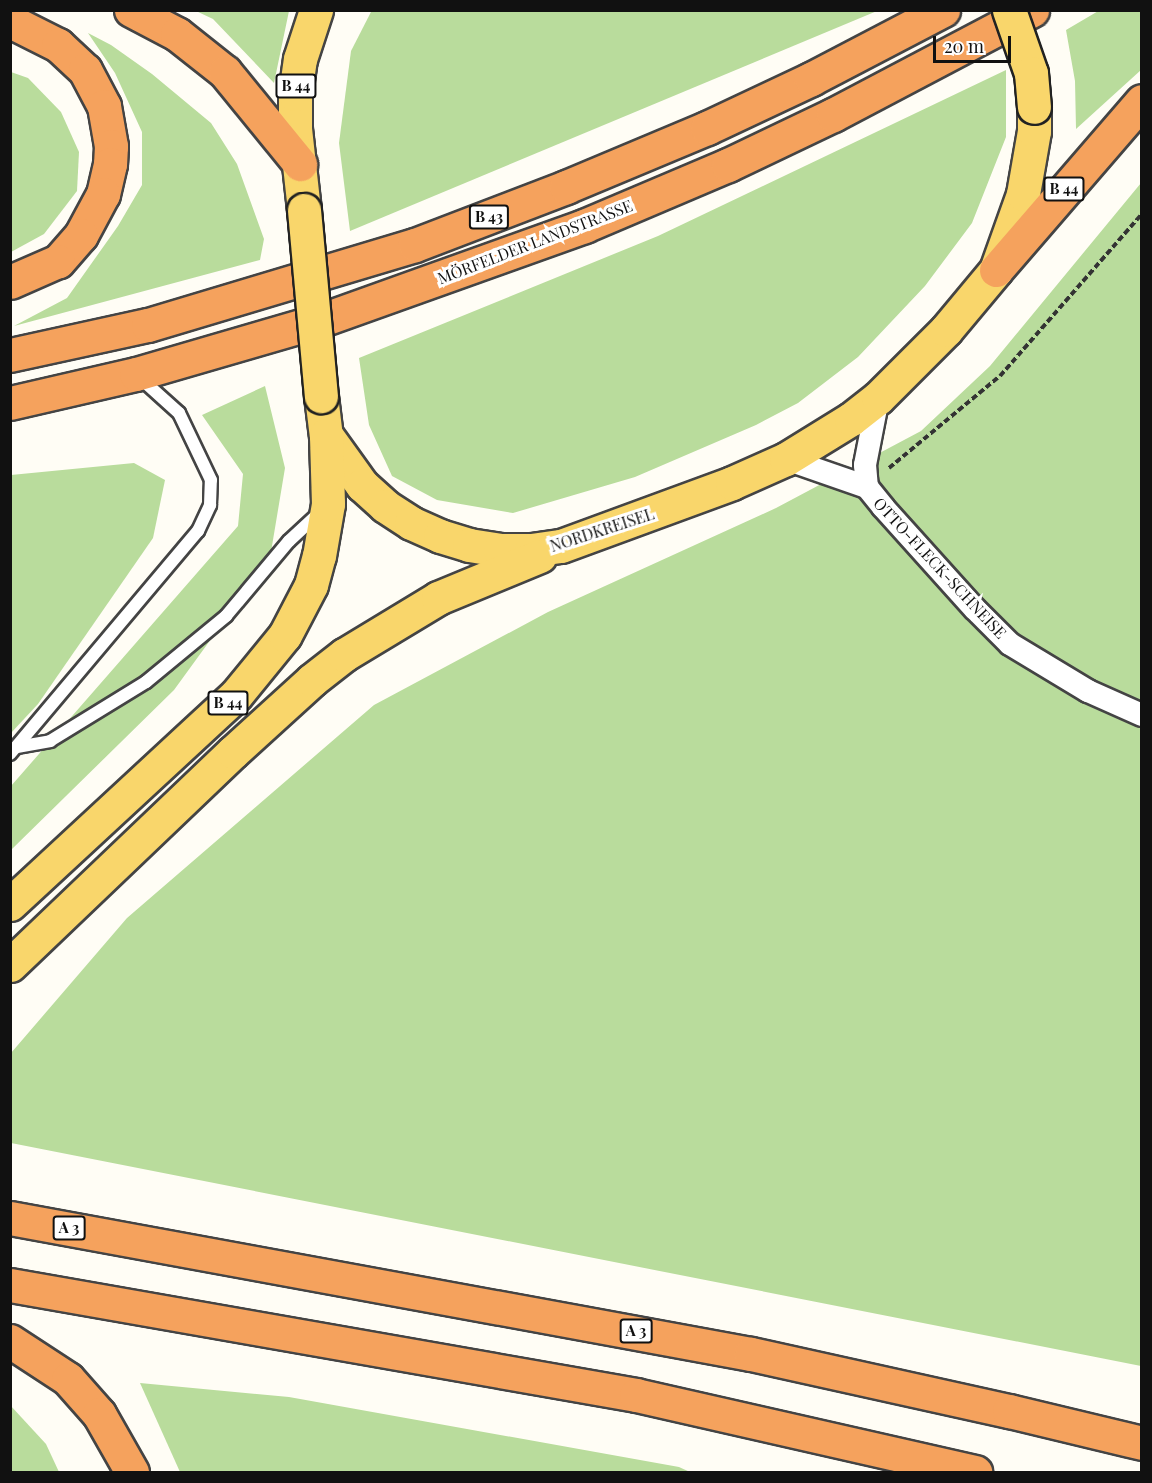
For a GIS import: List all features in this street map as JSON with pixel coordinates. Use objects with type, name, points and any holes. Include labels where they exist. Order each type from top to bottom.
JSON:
[{"type":"highway","points":[[131,10],[177,34],[225,72],[300,164]]},
{"type":"highway","name":"B 43","points":[[10,355],[148,325],[415,245],[566,187],[707,128],[811,79],[943,10]]},
{"type":"highway","name":"MÖRFELDER LANDSTRASSE","points":[[10,403],[136,374],[319,321],[584,226],[728,165],[833,115],[1032,10]]},
{"type":"highway","points":[[10,21],[58,45],[85,70],[104,106],[111,146],[110,164],[102,194],[81,235],[58,261],[10,282]]},
{"type":"highway","name":"B 44","points":[[996,270],[1142,101]]},
{"type":"highway","name":"A 3","points":[[10,1218],[751,1354],[1010,1411],[1142,1443]]},
{"type":"highway","points":[[10,1285],[636,1395],[975,1473]]},
{"type":"highway","points":[[10,1341],[69,1379],[99,1414],[132,1473]]},
{"type":"main road","name":"NORDKREISEL","points":[[316,10],[300,59],[295,94],[295,129],[326,435],[356,477],[386,506],[411,523],[440,536],[500,550],[531,550],[561,546],[662,511],[786,459],[851,419],[878,398],[946,330],[996,270],[1023,194],[1034,131],[1034,107],[1031,73],[1009,10]]},
{"type":"main road","name":"B 44","points":[[10,904],[236,695],[265,662],[298,613],[311,585],[328,504],[326,435]]},
{"type":"main road","name":"B 44","points":[[10,965],[233,752],[312,680],[344,655],[438,598],[561,546]]},
{"type":"street","name":"OTTO-FLECK-SCHNEISE","points":[[867,487],[864,465],[878,398]]},
{"type":"street","name":"OTTO-FLECK-SCHNEISE","points":[[786,459],[867,487],[922,551],[1010,644],[1088,691],[1142,715]]},
{"type":"lane","points":[[14,750],[198,531],[210,505],[211,480],[179,413],[136,374]]},
{"type":"lane","points":[[14,750],[50,741],[146,682],[226,616],[289,541],[328,504]]},
{"type":"path","points":[[867,487],[1000,376],[1142,214]]},
{"type":"green space","points":[[372,10],[877,11],[350,231],[339,143],[351,51]]},
{"type":"green space","points":[[1100,10],[1141,11],[1141,70],[1076,129],[1075,81],[1066,30]]},
{"type":"green space","points":[[196,11],[289,11],[274,83],[213,19]]},
{"type":"green space","points":[[88,33],[111,45],[152,74],[211,123],[237,164],[264,239],[260,260],[14,326],[67,298],[118,226],[142,185],[142,132],[115,73]]},
{"type":"green space","points":[[1006,70],[1006,137],[972,223],[925,286],[858,357],[798,403],[756,425],[635,477],[513,513],[437,500],[392,476],[369,425],[359,358],[658,236]]},
{"type":"green space","points":[[11,72],[28,78],[61,112],[79,152],[77,191],[44,234],[11,252]]},
{"type":"green space","points":[[1141,183],[1141,1366],[11,1143],[11,1053],[127,918],[374,705],[548,612],[776,508],[921,431],[990,366]]},
{"type":"green space","points":[[265,386],[285,468],[270,558],[174,690],[11,850],[11,786],[238,526],[243,474],[202,415]]},
{"type":"green space","points":[[134,463],[165,480],[153,538],[38,704],[11,733],[11,475]]},
{"type":"green space","points":[[140,1383],[289,1397],[679,1467],[690,1472],[180,1472]]},
{"type":"green space","points":[[10,1405],[46,1444],[59,1472],[11,1472]]}]
